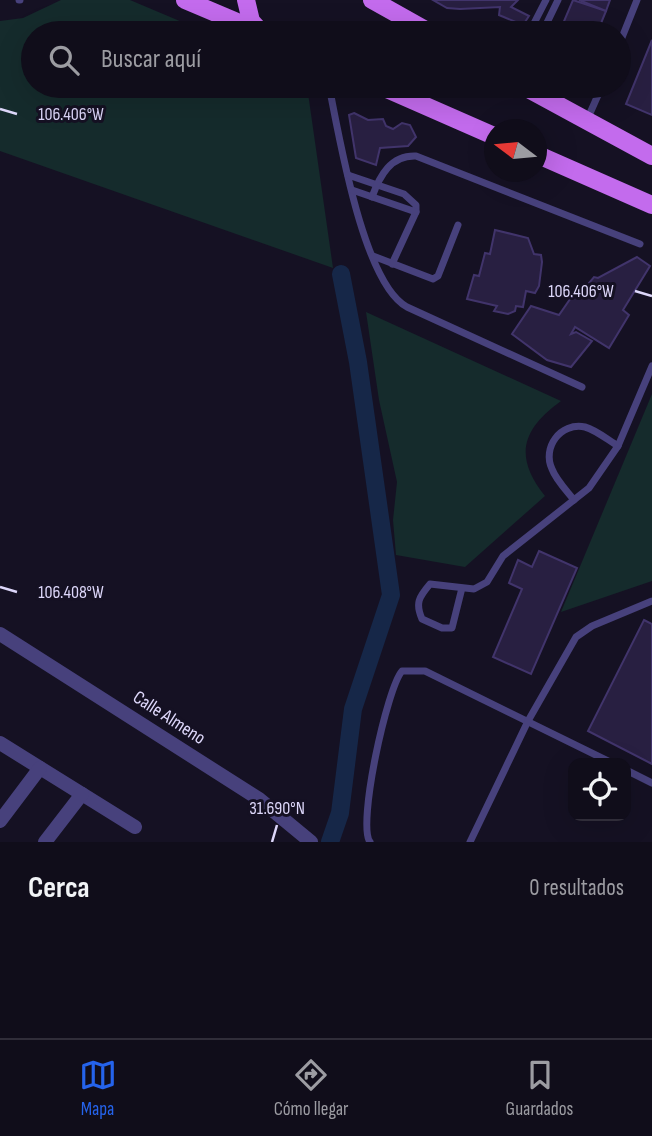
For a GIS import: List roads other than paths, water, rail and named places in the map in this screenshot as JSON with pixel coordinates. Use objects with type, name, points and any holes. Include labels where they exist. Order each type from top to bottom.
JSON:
[{"type":"main road","points":[[185,0],[234,21]]},
{"type":"main road","points":[[246,0],[251,21]]},
{"type":"main road","points":[[372,0],[410,21]]},
{"type":"main road","points":[[408,98],[484,131]]},
{"type":"main road","points":[[548,98],[652,156]]},
{"type":"main road","points":[[547,158],[652,205]]},
{"type":"street","name":"Calle Almeno","points":[[0,634],[259,799],[305,839]]},
{"type":"street","points":[[0,743],[135,827]]},
{"type":"street","points":[[0,821],[40,768]]},
{"type":"street","points":[[45,842],[82,794]]},
{"type":"lane","points":[[536,21],[546,0]]},
{"type":"lane","points":[[540,15],[549,20],[558,0]]},
{"type":"lane","points":[[629,21],[637,0]]},
{"type":"lane","points":[[332,98],[348,175],[372,256],[396,301],[582,387]]},
{"type":"lane","points":[[586,121],[597,98]]},
{"type":"lane","points":[[373,197],[377,184],[393,161],[416,156],[640,244]]},
{"type":"lane","points":[[348,175],[410,198],[416,212],[392,264]]},
{"type":"lane","points":[[352,190],[416,212]]},
{"type":"lane","points":[[372,256],[433,279],[438,276],[458,225]]},
{"type":"lane","points":[[462,588],[452,628],[442,628],[422,619],[417,607],[418,598],[430,584],[474,589],[487,582],[503,556],[589,488],[618,446],[652,366]]},
{"type":"lane","points":[[575,500],[550,466],[549,450],[557,435],[570,428],[586,427],[618,446]]},
{"type":"lane","points":[[470,842],[528,721],[576,637],[592,626],[652,601]]},
{"type":"lane","points":[[370,842],[364,824],[369,795],[384,718],[402,671],[425,671],[602,758]]},
{"type":"lane","points":[[631,772],[652,783]]},
{"type":"waterway","points":[[330,842],[340,813],[353,709],[391,595],[358,362],[341,274]]}]
